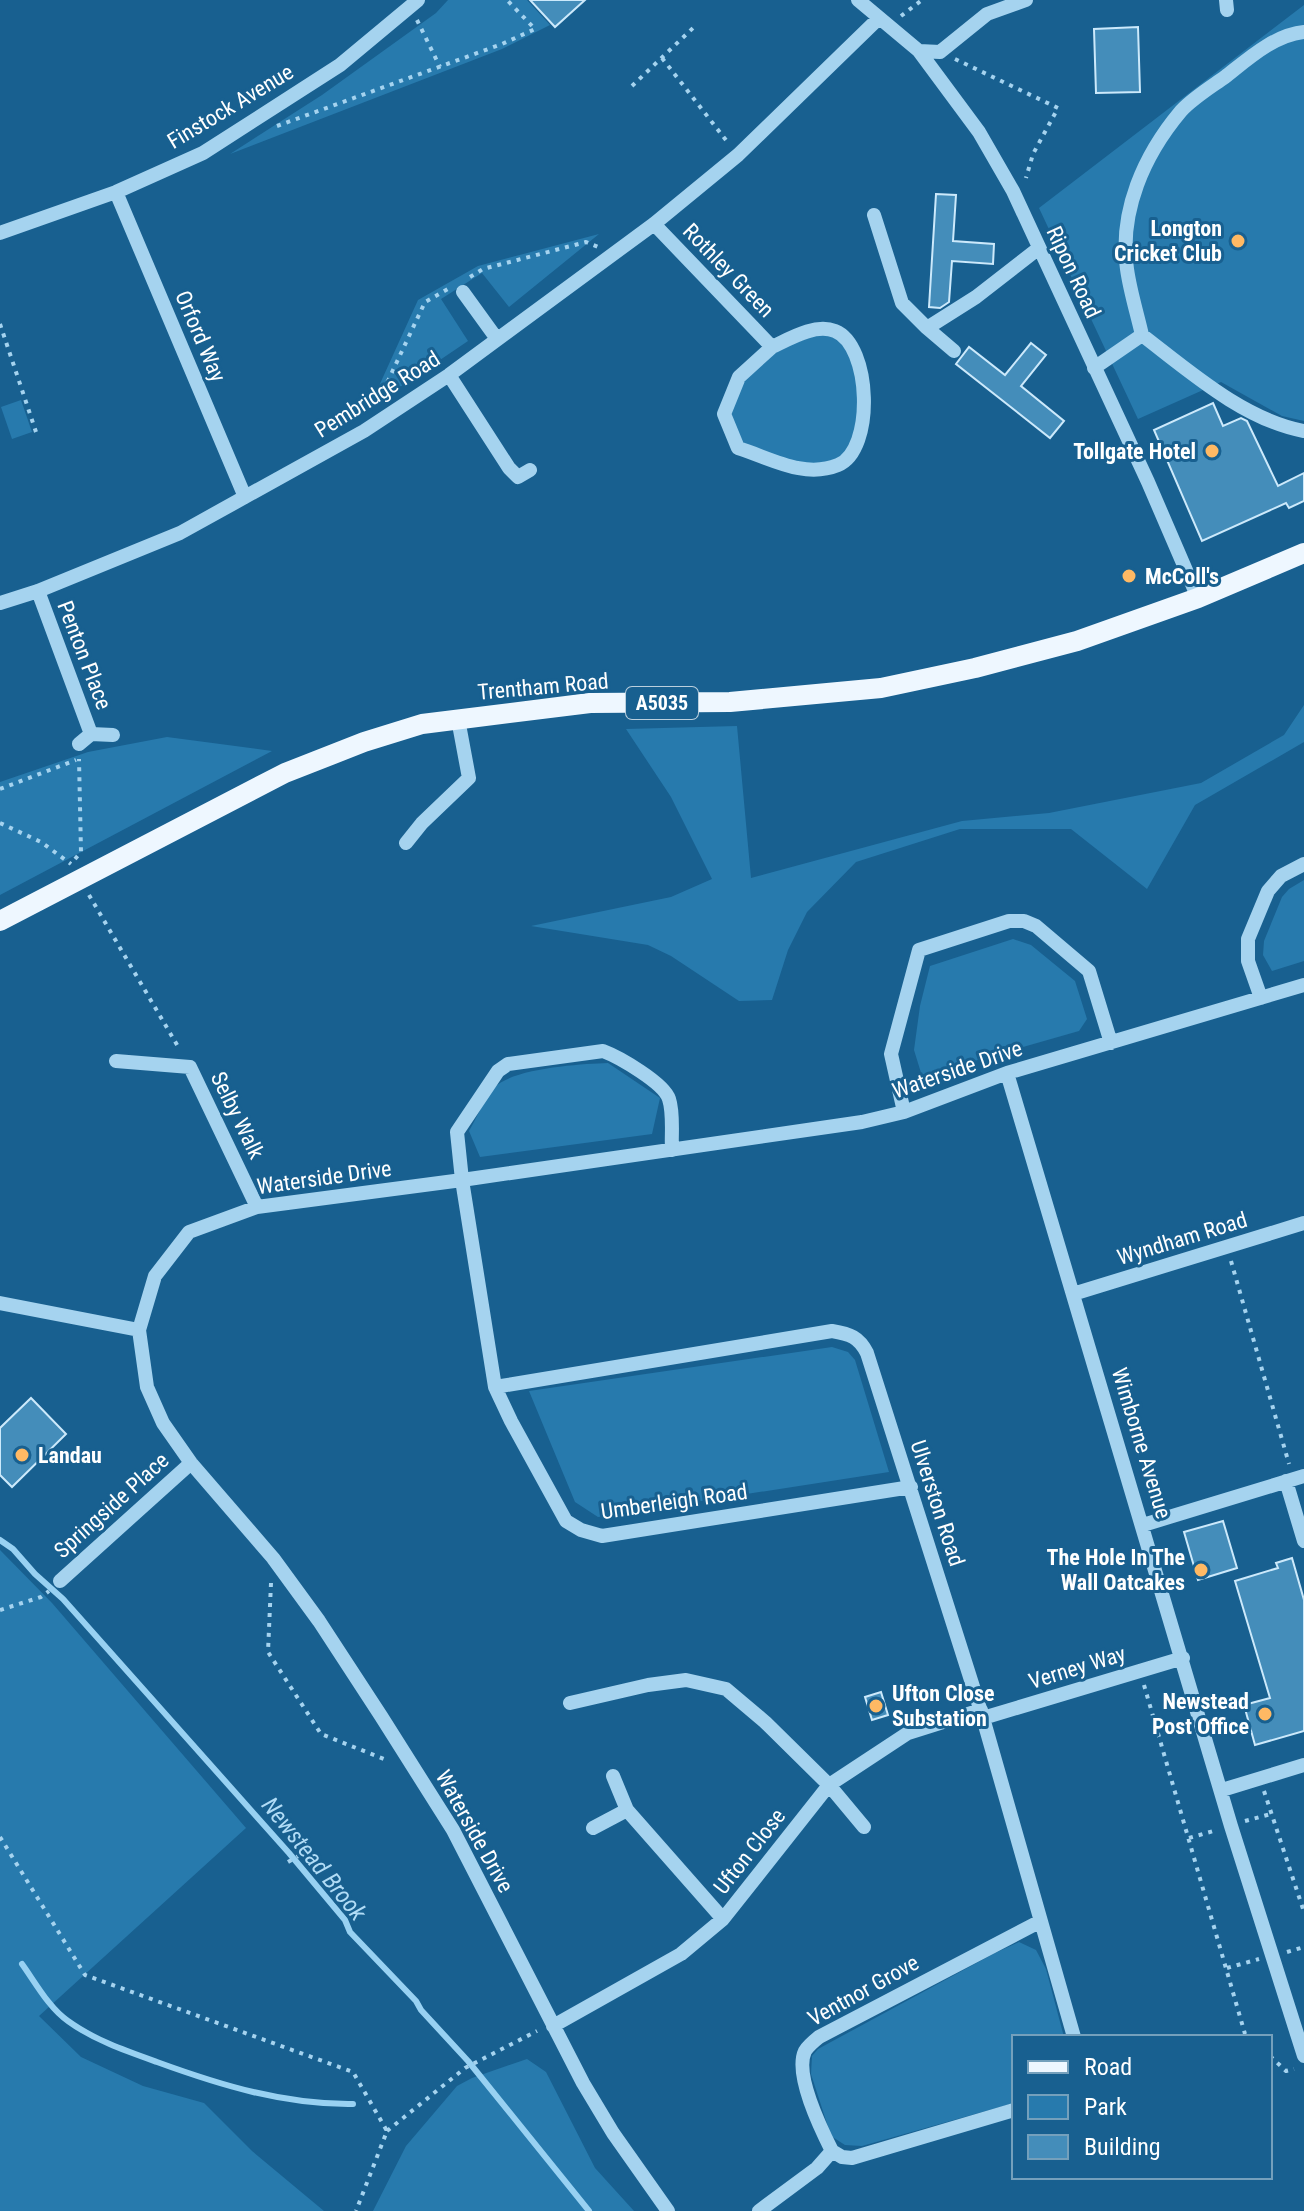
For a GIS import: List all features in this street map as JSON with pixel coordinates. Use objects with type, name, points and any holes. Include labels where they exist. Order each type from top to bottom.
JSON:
[{"type":"main road","name":"Trentham Road","points":[[0,921],[76,872],[285,773],[364,742],[422,724],[590,703],[730,702],[881,688],[975,668],[1077,641],[1198,598],[1304,553]]},
{"type":"street","name":"Ripon Road","points":[[858,0],[919,51],[979,132],[1013,191],[1148,482],[1198,598]]},
{"type":"street","points":[[919,51],[940,52],[987,14],[1026,0]]},
{"type":"street","name":"Finstock Avenue","points":[[0,233],[116,192],[203,153],[340,65],[411,2]]},
{"type":"street","name":"Pembridge Road","points":[[0,603],[38,591],[180,533],[364,431],[449,375],[654,224],[738,155],[884,22]]},
{"type":"street","points":[[1304,32],[1292,33],[1257,51],[1183,109],[1138,178],[1127,217],[1127,267],[1142,335],[1216,393],[1288,428],[1304,431]]},
{"type":"street","name":"Orford Way","points":[[116,192],[245,497]]},
{"type":"street","points":[[874,215],[902,303],[954,351]]},
{"type":"street","name":"Rothley Green","points":[[654,224],[772,347]]},
{"type":"street","points":[[927,328],[976,297],[1039,248]]},
{"type":"street","points":[[463,292],[497,339]]},
{"type":"street","name":"Rothley Green","points":[[833,330],[845,337],[856,352],[862,375],[862,434],[852,454],[839,465],[798,469],[738,448],[724,414],[739,377],[772,347],[799,334],[833,330]]},
{"type":"street","points":[[1094,368],[1142,335]]},
{"type":"street","points":[[449,375],[509,468],[518,477],[530,470]]},
{"type":"street","name":"Penton Place","points":[[38,591],[91,734]]},
{"type":"street","points":[[406,843],[422,823],[469,778],[458,719]]},
{"type":"street","name":"Penton Place","points":[[91,734],[113,735]]},
{"type":"street","name":"Penton Place","points":[[79,752],[91,734]]},
{"type":"street","points":[[1261,998],[1248,961],[1248,939],[1268,891],[1281,876],[1304,864]]},
{"type":"street","points":[[904,1112],[891,1054],[898,1037],[914,963],[919,950],[932,945],[1009,921],[1024,921],[1036,926],[1089,971],[1111,1043]]},
{"type":"street","name":"Waterside Drive","points":[[668,2211],[613,2133],[583,2083],[453,1830],[417,1773],[319,1621],[273,1558],[191,1463],[163,1423],[147,1387],[139,1330],[155,1276],[189,1232],[257,1207],[862,1122],[904,1112],[1007,1073],[1304,985]]},
{"type":"street","name":"Umberleigh Road","points":[[672,1150],[669,1098],[660,1087],[616,1056],[603,1051],[508,1064],[498,1071],[457,1132],[495,1387],[566,1521],[602,1536],[911,1487]]},
{"type":"street","name":"Selby Walk","points":[[116,1061],[190,1067],[257,1207]]},
{"type":"street","name":"Wimborne Avenue","points":[[1007,1073],[1231,1826],[1299,2022],[1304,2056]]},
{"type":"street","name":"Wyndham Road","points":[[1073,1294],[1304,1223]]},
{"type":"street","points":[[0,1303],[139,1330]]},
{"type":"street","name":"Ulverston Road","points":[[495,1387],[832,1331],[860,1340],[911,1487],[982,1714],[1073,2035]]},
{"type":"street","name":"Springside Place","points":[[60,1581],[191,1463]]},
{"type":"street","points":[[1143,1525],[1296,1478],[1304,1541]]},
{"type":"street","name":"Verney Way","points":[[982,1714],[1183,1658]]},
{"type":"street","points":[[570,1703],[648,1685],[686,1680],[726,1689],[765,1722],[829,1785],[864,1827]]},
{"type":"street","name":"Ufton Close","points":[[553,2026],[681,1954],[723,1919],[829,1785],[908,1733],[982,1714]]},
{"type":"street","points":[[1222,1790],[1304,1765]]},
{"type":"street","points":[[613,1776],[627,1810],[723,1919]]},
{"type":"street","points":[[593,1828],[627,1810]]},
{"type":"street","name":"Ventnor Grove","points":[[832,2151],[818,2123],[801,2067],[804,2052],[810,2044],[1039,1922]]},
{"type":"street","points":[[759,2211],[817,2168],[832,2151],[852,2158],[1012,2111]]},
{"type":"path","points":[[277,126],[502,44],[535,29],[507,0]]},
{"type":"path","points":[[884,22],[922,0]]},
{"type":"path","points":[[411,2],[440,67]]},
{"type":"path","points":[[632,86],[693,28]]},
{"type":"path","points":[[940,52],[1058,108],[1033,154],[1025,180],[1013,191]]},
{"type":"path","points":[[662,58],[738,155]]},
{"type":"path","points":[[0,324],[36,432]]},
{"type":"path","points":[[0,789],[79,752],[81,852],[76,872]]},
{"type":"path","points":[[0,823],[41,842],[76,872],[190,1067]]},
{"type":"path","points":[[1226,1247],[1290,1467],[1296,1478]]},
{"type":"path","points":[[273,1558],[268,1652],[321,1734],[417,1773]]},
{"type":"path","points":[[0,1610],[45,1595]]},
{"type":"path","points":[[1140,1671],[1246,2035]]},
{"type":"path","points":[[1260,1777],[1304,1912]]},
{"type":"path","points":[[1189,1838],[1272,1813]]},
{"type":"path","points":[[0,1837],[85,1975],[353,2072],[387,2131]]},
{"type":"path","points":[[288,1862],[300,1855]]},
{"type":"path","points":[[356,2211],[387,2131],[477,2060],[540,2029],[553,2026]]},
{"type":"path","points":[[1272,2058],[1286,2071],[1304,2066]]},
{"type":"green space","points":[[448,0],[527,0],[550,25],[502,49],[230,154],[322,95],[436,13]]},
{"type":"green space","points":[[1304,5],[1304,421],[1282,416],[1221,382],[1138,419],[1039,208]]},
{"type":"green space","points":[[599,234],[509,307],[482,273],[441,299],[468,341],[369,408],[418,300],[478,266]]},
{"type":"green space","points":[[819,334],[843,339],[858,375],[858,433],[850,451],[837,461],[799,465],[741,445],[728,414],[743,379],[774,351]]},
{"type":"green space","points":[[21,400],[32,432],[12,439],[1,407]]},
{"type":"green space","points":[[1304,705],[1304,742],[1195,805],[1147,889],[1071,829],[960,829],[856,862],[807,912],[788,950],[772,1000],[739,1001],[671,956],[648,945],[531,926],[671,897],[712,879],[671,797],[626,729],[737,726],[751,878],[962,821],[1049,813],[1201,783],[1284,735]]},
{"type":"green space","points":[[167,737],[272,751],[0,895],[0,782],[88,752]]},
{"type":"green space","points":[[1304,880],[1304,961],[1272,971],[1263,955],[1264,941],[1282,897]]},
{"type":"green space","points":[[1013,939],[1031,945],[1075,981],[1087,1019],[1079,1031],[922,1076],[914,1050],[930,966]]},
{"type":"green space","points":[[608,1063],[660,1098],[652,1134],[480,1157],[469,1131],[490,1092],[503,1081],[548,1068]]},
{"type":"green space","points":[[832,1347],[848,1352],[855,1360],[889,1472],[598,1517],[575,1502],[529,1391]]},
{"type":"green space","points":[[0,1550],[52,1603],[246,1828],[39,2016],[81,2057],[143,2086],[204,2103],[252,2151],[324,2211],[0,2211]]},
{"type":"green space","points":[[1019,1942],[1036,1950],[1046,1969],[1063,2035],[1012,2035],[1012,2104],[862,2146],[845,2145],[831,2136],[811,2074],[812,2056],[818,2049]]},
{"type":"green space","points":[[527,2059],[546,2072],[595,2168],[634,2211],[373,2211],[406,2146],[457,2086]]},
{"type":"building","points":[[530,0],[585,0],[555,27]]},
{"type":"building","points":[[1138,27],[1140,92],[1096,93],[1094,29]]},
{"type":"building","points":[[936,194],[956,195],[953,241],[994,244],[993,264],[952,261],[949,302],[940,308],[929,307]]},
{"type":"building","points":[[1031,343],[1046,355],[1021,386],[1064,421],[1050,438],[956,364],[969,347],[1005,375]]},
{"type":"building","name":"Tollgate Hotel","points":[[1213,403],[1223,426],[1241,418],[1247,421],[1278,486],[1304,473],[1304,501],[1289,508],[1286,503],[1202,541],[1154,430]]},
{"type":"building","name":"Landau","points":[[31,1398],[66,1434],[12,1487],[0,1475],[0,1428]]},
{"type":"building","points":[[1223,1521],[1237,1568],[1198,1580],[1184,1532]]},
{"type":"building","points":[[1292,1558],[1304,1600],[1304,1731],[1255,1745],[1244,1705],[1270,1698],[1235,1581],[1278,1568],[1276,1563]]},
{"type":"building","name":"Ufton Close Substation","points":[[881,1692],[888,1715],[872,1720],[865,1697]]},
{"type":"waterway","name":"Newstead Brook","points":[[0,1540],[63,1599],[289,1853],[345,1920],[350,1932],[468,2061],[589,2211]]},
{"type":"waterway","points":[[22,1964],[61,2016],[111,2044],[253,2092],[303,2101],[353,2104]]},
{"type":"place","name":"Longton Cricket Club","points":[[1238,241]]},
{"type":"place","name":"Tollgate Hotel","points":[[1212,451]]},
{"type":"place","name":"McColl's","points":[[1129,576]]},
{"type":"place","name":"Landau","points":[[22,1455]]},
{"type":"place","name":"The Hole In The Wall Oatcakes","points":[[1201,1570]]},
{"type":"place","name":"Ufton Close Substation","points":[[876,1706]]},
{"type":"place","name":"Newstead Post Office","points":[[1265,1714]]}]
